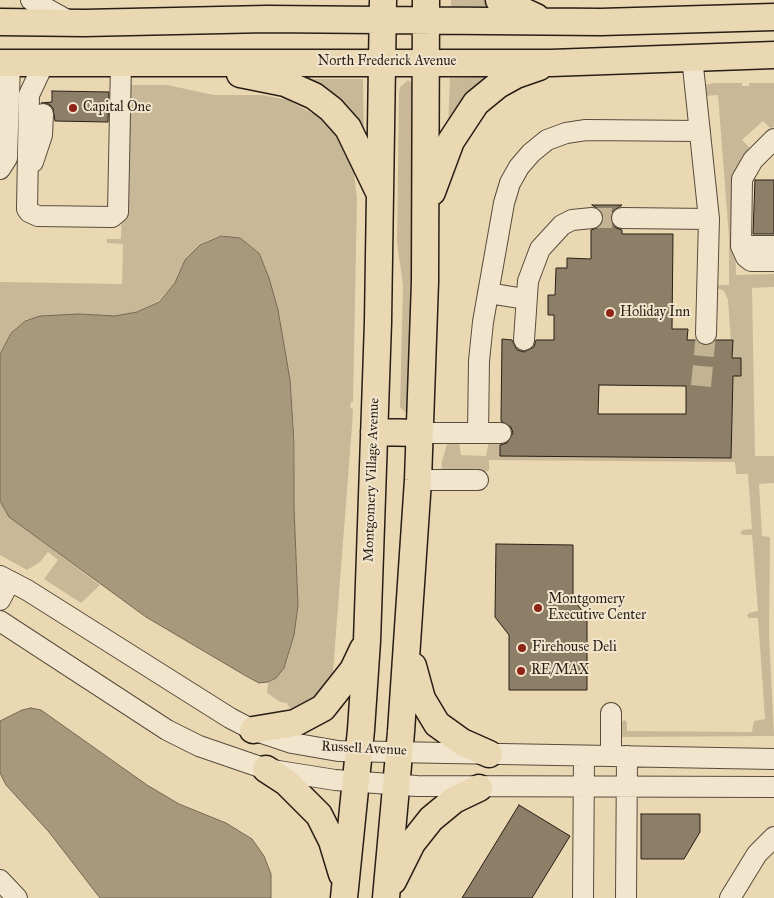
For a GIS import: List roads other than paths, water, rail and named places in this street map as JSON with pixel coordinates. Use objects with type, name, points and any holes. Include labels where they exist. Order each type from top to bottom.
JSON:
[{"type":"main road","points":[[267,19],[295,12],[319,0]]},
{"type":"main road","points":[[499,0],[546,21]]},
{"type":"main road","points":[[0,22],[74,23],[267,19],[383,10],[426,10],[546,21],[601,22],[774,17]]},
{"type":"main road","name":"Montgomery Village Avenue","points":[[345,894],[359,751],[366,641],[381,198],[383,10]]},
{"type":"main road","points":[[386,898],[409,630],[418,480],[425,212],[426,10]]},
{"type":"main road","name":"North Frederick Avenue","points":[[5,63],[551,63],[692,57],[774,56]]},
{"type":"main road","points":[[425,212],[451,141],[476,103],[486,94],[516,75],[551,63]]},
{"type":"main road","points":[[147,64],[242,74],[285,83],[314,96],[331,109],[348,128],[381,198]]},
{"type":"main road","points":[[374,432],[419,433]]},
{"type":"main road","points":[[409,630],[414,667],[422,699],[437,724],[446,733],[489,754]]},
{"type":"main road","points":[[253,730],[295,724],[323,708],[353,670],[366,641]]},
{"type":"main road","points":[[266,769],[286,782],[319,815],[339,858],[345,894]]},
{"type":"main road","points":[[386,898],[398,869],[412,843],[431,818],[454,800],[478,788]]},
{"type":"street","points":[[31,0],[74,23]]},
{"type":"street","points":[[692,57],[709,219],[706,334]]},
{"type":"street","points":[[0,169],[7,158],[5,63]]},
{"type":"street","points":[[26,183],[42,135],[44,63]]},
{"type":"street","points":[[44,63],[29,95],[26,183],[26,204],[29,212],[33,215],[112,217],[118,212],[121,64]]},
{"type":"street","points":[[478,433],[480,341],[504,203],[510,183],[519,168],[547,140],[566,133],[586,130],[700,131]]},
{"type":"street","points":[[774,139],[753,160],[742,179],[741,246],[749,260],[774,261]]},
{"type":"street","points":[[524,340],[525,299],[530,269],[546,240],[562,225],[572,220],[592,218]]},
{"type":"street","points":[[622,218],[709,219]]},
{"type":"street","points":[[741,246],[774,246]]},
{"type":"street","points":[[488,293],[525,299]]},
{"type":"street","points":[[419,433],[500,433]]},
{"type":"street","points":[[418,480],[478,480]]},
{"type":"street","points":[[0,600],[5,579]]},
{"type":"street","name":"Russell Avenue","points":[[5,579],[230,718],[253,730],[300,744],[338,751],[774,759]]},
{"type":"street","points":[[0,621],[167,730],[199,746],[266,769],[356,782],[478,788],[774,787]]},
{"type":"street","points":[[611,713],[627,788],[626,898]]},
{"type":"street","points":[[583,898],[584,756]]},
{"type":"street","points":[[730,898],[757,854],[774,837]]},
{"type":"street","points":[[0,880],[17,898]]},
{"type":"tunnel","points":[[592,218],[622,218]]},
{"type":"tunnel","points":[[701,386],[706,334]]},
{"type":"place","name":"Capital One","points":[[73,108]]},
{"type":"place","name":"Holiday Inn","points":[[610,313]]},
{"type":"place","name":"Montgomery Executive Center","points":[[538,608]]},
{"type":"place","name":"Firehouse Deli","points":[[522,648]]},
{"type":"place","name":"RE/MAX","points":[[521,671]]}]
